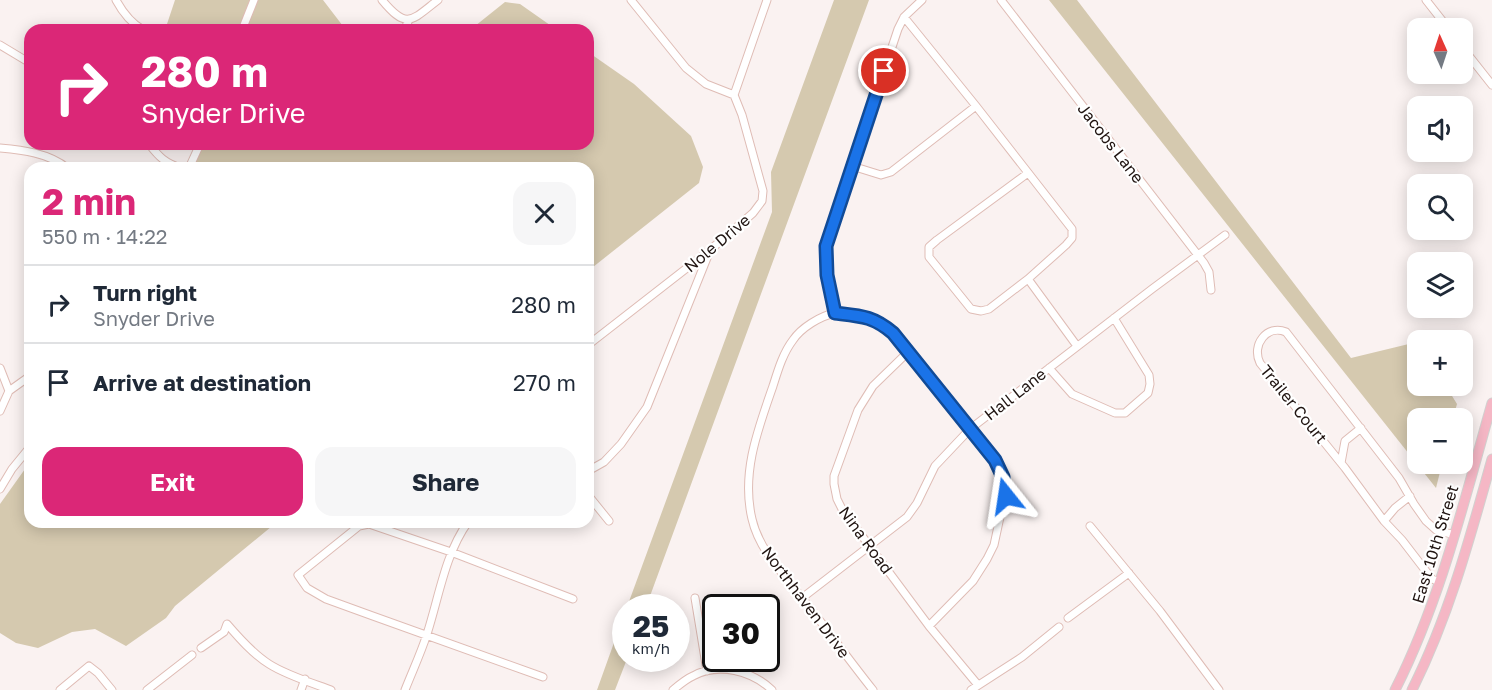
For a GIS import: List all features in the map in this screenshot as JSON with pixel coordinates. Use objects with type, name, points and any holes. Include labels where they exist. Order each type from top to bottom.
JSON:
[{"type":"main road","name":"East 10th Street","points":[[1395,690],[1433,603],[1455,535],[1492,403]]},
{"type":"main road","name":"East 10th Street","points":[[1412,690],[1447,609],[1469,543],[1492,459]]},
{"type":"street","points":[[116,0],[134,24]]},
{"type":"street","points":[[244,24],[254,0]]},
{"type":"street","points":[[382,0],[397,16],[409,20]]},
{"type":"street","points":[[631,0],[686,68],[706,84],[734,95],[767,0]]},
{"type":"street","points":[[922,0],[904,17],[898,29],[826,246],[827,275],[835,313],[874,320],[893,333],[995,460],[1003,477],[1006,496],[994,545],[973,581],[929,626]]},
{"type":"street","name":"Jacobs Lane","points":[[1001,0],[1198,256],[1209,272],[1211,290]]},
{"type":"street","points":[[1426,0],[1440,18]]},
{"type":"street","points":[[407,24],[409,20],[436,1]]},
{"type":"street","points":[[904,17],[976,106],[1072,229],[1072,238],[1066,245],[1028,279],[989,309],[981,311],[971,309],[929,257],[929,247],[1028,173]]},
{"type":"street","points":[[0,45],[24,59]]},
{"type":"street","points":[[1473,61],[1492,85]]},
{"type":"street","name":"Nole Drive","points":[[594,340],[710,250],[753,213],[762,201],[763,191],[742,115],[734,95]]},
{"type":"street","points":[[852,166],[881,175],[891,172],[976,106]]},
{"type":"street","points":[[0,148],[42,155],[58,162]]},
{"type":"street","points":[[153,150],[159,158],[166,162]]},
{"type":"street","name":"Hall Lane","points":[[802,598],[908,518],[935,466],[970,429],[1226,235]]},
{"type":"street","points":[[594,468],[604,462],[621,444],[647,407],[710,250]]},
{"type":"street","points":[[1028,279],[1077,346]]},
{"type":"street","name":"Northhaven Drive","points":[[835,313],[813,321],[802,330],[782,359],[755,437],[748,480],[748,500],[758,536],[781,572],[873,690]]},
{"type":"street","points":[[1049,368],[1072,394],[1115,413],[1125,413],[1148,393],[1149,375],[1114,318]]},
{"type":"street","name":"Trailer Court","points":[[1440,582],[1432,579],[1384,521],[1341,463],[1260,363],[1257,353],[1263,337],[1276,329],[1286,332],[1399,477],[1419,513],[1436,530],[1455,535]]},
{"type":"street","name":"Nina Road","points":[[908,352],[873,386],[858,410],[834,476],[837,499],[842,509],[929,626],[978,686]]},
{"type":"street","points":[[0,368],[9,391]]},
{"type":"street","points":[[0,411],[9,391],[24,380]]},
{"type":"street","points":[[1341,463],[1346,441],[1361,428]]},
{"type":"street","points":[[1,485],[24,455]]},
{"type":"street","points":[[1384,521],[1410,496]]},
{"type":"street","points":[[594,502],[609,521]]},
{"type":"street","points":[[1003,503],[1030,512]]},
{"type":"street","points":[[1090,526],[1160,611],[1219,690]]},
{"type":"street","points":[[357,528],[298,575],[307,588],[326,598],[426,636],[543,677]]},
{"type":"street","points":[[381,528],[451,552],[573,599]]},
{"type":"street","points":[[405,690],[426,636],[451,552],[464,528]]},
{"type":"street","points":[[1068,618],[1129,573]]},
{"type":"street","points":[[695,598],[702,641]]},
{"type":"street","points":[[1433,603],[1447,609]]},
{"type":"street","points":[[201,648],[224,632],[227,624],[269,664],[281,671],[331,690]]},
{"type":"street","points":[[971,690],[1022,657],[1059,627]]},
{"type":"street","points":[[147,690],[192,655]]},
{"type":"street","points":[[60,690],[89,666],[112,690]]},
{"type":"street","points":[[674,690],[693,676],[704,672]]},
{"type":"street","points":[[738,672],[762,681],[772,690]]},
{"type":"street","points":[[301,690],[305,679]]},
{"type":"shaded area","points":[[175,0],[323,0],[341,24],[167,24]]},
{"type":"shaded area","points":[[834,0],[869,0],[651,594],[632,594],[772,212],[771,172]]},
{"type":"shaded area","points":[[1049,0],[1077,0],[1351,358],[1407,344],[1407,396],[1452,396],[1457,404],[1456,408],[1407,408],[1407,451]]},
{"type":"shaded area","points":[[505,2],[520,4],[548,24],[478,24]]},
{"type":"shaded area","points":[[594,56],[634,84],[691,136],[703,167],[699,183],[594,266],[594,162],[196,162],[200,150],[594,150]]},
{"type":"shaded area","points":[[24,470],[24,528],[270,528],[175,606],[166,618],[126,646],[95,629],[72,632],[38,648],[16,643],[0,633],[0,504]]},
{"type":"shaded area","points":[[1425,474],[1440,474],[1436,488]]},
{"type":"shaded area","points":[[612,648],[612,672],[622,672],[615,690],[597,690]]},
{"type":"route","points":[[884,71],[826,246],[827,275],[835,313],[874,320],[893,333],[995,460],[1003,477],[1006,496]]}]
